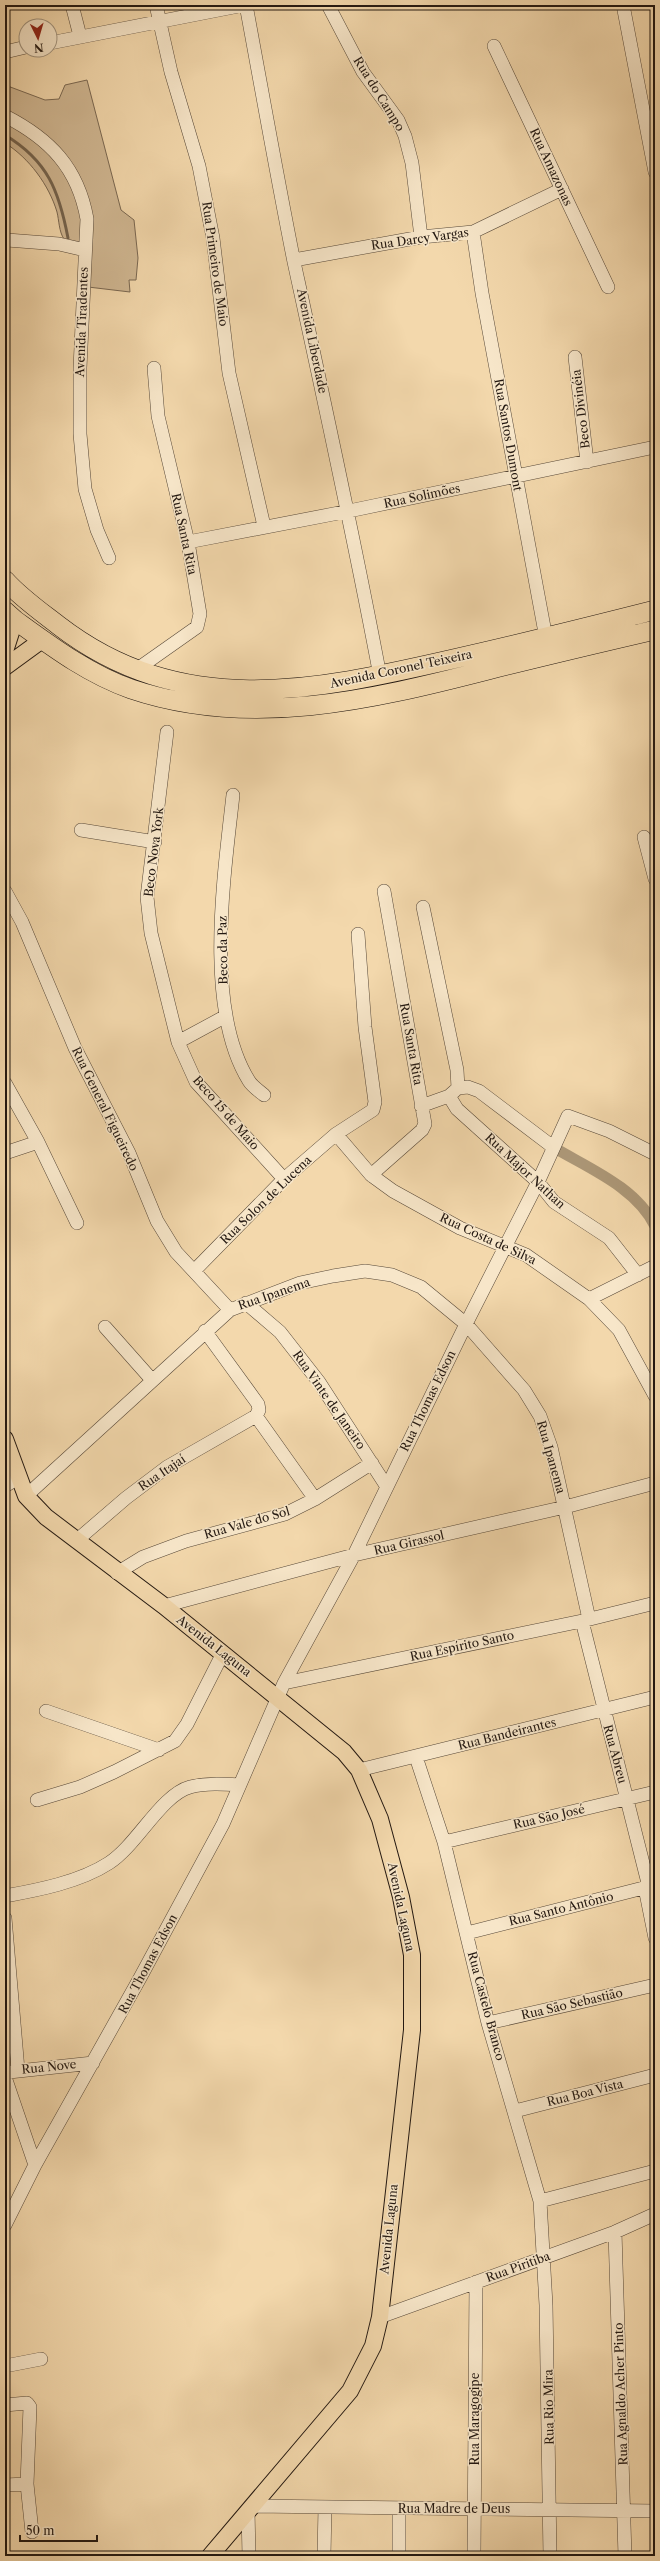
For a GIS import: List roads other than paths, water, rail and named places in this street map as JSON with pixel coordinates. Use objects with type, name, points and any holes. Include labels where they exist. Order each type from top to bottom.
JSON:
[{"type":"highway","name":"Avenida Coronel Teixeira","points":[[5,580],[38,610],[73,637],[136,670],[166,679],[224,690],[259,691],[336,684],[380,676],[546,638],[655,610]]},
{"type":"highway","name":"Avenida Coronel Teixeira","points":[[10,616],[42,640],[87,669],[130,688],[176,702],[225,709],[278,709],[374,698],[655,630]]},
{"type":"main road","points":[[5,651],[10,616]]},
{"type":"main road","points":[[5,667],[42,640]]},
{"type":"main road","name":"Avenida Laguna","points":[[5,1439],[12,1482],[46,1517],[117,1573],[164,1606],[223,1653],[280,1690],[344,1752],[359,1770],[380,1819],[401,1896],[412,1955],[412,2030],[380,2317],[373,2346],[350,2391],[210,2556]]},
{"type":"street","points":[[72,5],[80,36]]},
{"type":"street","name":"Rua Primeiro de Maio","points":[[156,5],[171,72],[200,166],[213,238],[229,373],[264,526]]},
{"type":"street","points":[[58,41],[245,5]]},
{"type":"street","name":"Avenida Liberdade","points":[[245,5],[294,260],[333,446],[349,511],[380,676]]},
{"type":"street","name":"Rua do Campo","points":[[328,5],[363,72],[398,120],[405,136],[412,163],[421,237]]},
{"type":"street","points":[[623,5],[655,172]]},
{"type":"street","name":"Rua Amazonas","points":[[494,46],[608,287]]},
{"type":"street","points":[[5,52],[18,50]]},
{"type":"street","name":"Avenida Tiradentes","points":[[5,116],[39,136],[55,151],[74,178],[83,198],[87,219],[80,361],[80,434],[85,489],[97,530],[109,558]]},
{"type":"street","name":"Rua Darcy Vargas","points":[[294,260],[421,237],[473,232],[562,189]]},
{"type":"street","name":"Rua Santos Dumont","points":[[473,232],[546,638]]},
{"type":"street","points":[[7,240],[59,244],[85,250]]},
{"type":"street","name":"Beco Divinéia","points":[[575,356],[587,462]]},
{"type":"street","name":"Rua Santa Rita","points":[[136,670],[197,627],[200,614],[188,542],[158,416],[154,368]]},
{"type":"street","name":"Rua Solimões","points":[[188,542],[264,526],[349,511],[655,447]]},
{"type":"street","name":"Beco Nova York","points":[[167,732],[155,842],[147,897],[148,919],[178,1042]]},
{"type":"street","name":"Beco da Paz","points":[[233,795],[222,916],[221,960],[226,1016],[238,1059],[250,1082],[264,1095]]},
{"type":"street","points":[[81,830],[155,842]]},
{"type":"street","points":[[644,837],[655,879]]},
{"type":"street","name":"Rua General Figueiredo","points":[[5,891],[22,922],[74,1048],[129,1152],[157,1221],[176,1252],[230,1310]]},
{"type":"street","name":"Rua Santa Rita","points":[[371,1175],[422,1130],[425,1124],[384,891]]},
{"type":"street","points":[[423,907],[457,1070],[453,1092]]},
{"type":"street","name":"Rua Solon de Lucena","points":[[194,1271],[284,1179],[336,1134],[369,1113],[375,1106],[365,1027],[358,934]]},
{"type":"street","points":[[178,1042],[226,1016]]},
{"type":"street","name":"Beco 15 de Maio","points":[[178,1042],[196,1082],[284,1179]]},
{"type":"street","points":[[421,1106],[453,1092],[468,1088],[479,1091],[553,1147]]},
{"type":"street","points":[[7,1089],[38,1142],[77,1223]]},
{"type":"street","name":"Rua Major Nathan","points":[[453,1092],[457,1109],[538,1182],[554,1202],[609,1238],[638,1275]]},
{"type":"street","name":"Rua Thomas Edson","points":[[5,2225],[35,2165],[93,2064],[223,1824],[280,1690],[354,1555],[466,1324],[538,1182],[568,1116],[609,1131],[655,1154]]},
{"type":"street","name":"Rua Costa de Silva","points":[[336,1134],[371,1175],[394,1191],[460,1228],[526,1255],[549,1269],[589,1299],[619,1330],[655,1396]]},
{"type":"street","points":[[5,1153],[38,1142]]},
{"type":"street","points":[[589,1299],[655,1266]]},
{"type":"street","name":"Rua Ipanema","points":[[26,1496],[205,1331],[230,1310],[300,1283],[365,1271],[392,1275],[421,1287],[466,1324],[524,1390],[540,1416],[551,1447],[565,1507],[585,1620]]},
{"type":"street","name":"Rua Vinte de Janeiro","points":[[246,1303],[280,1332],[319,1382],[387,1487]]},
{"type":"street","points":[[105,1327],[152,1380]]},
{"type":"street","points":[[205,1331],[258,1404],[259,1410],[256,1416],[315,1499]]},
{"type":"street","name":"Rua Itajaí","points":[[76,1541],[126,1498],[167,1467],[256,1416]]},
{"type":"street","name":"Rua Vale do Sol","points":[[117,1573],[143,1557],[164,1549],[285,1514],[315,1499],[372,1463]]},
{"type":"street","name":"Rua Girassol","points":[[164,1606],[354,1555],[565,1507],[655,1483]]},
{"type":"street","name":"Rua Espírito Santo","points":[[280,1690],[655,1603]]},
{"type":"street","name":"Rua Abreu","points":[[585,1620],[603,1710],[650,1887],[655,1938]]},
{"type":"street","points":[[37,1800],[80,1787],[175,1741],[187,1724],[223,1653]]},
{"type":"street","name":"Rua Bandeirantes","points":[[359,1770],[655,1697]]},
{"type":"street","points":[[46,1711],[159,1750]]},
{"type":"street","name":"Rua Castelo Branco","points":[[416,1757],[444,1842],[488,2023],[515,2111],[540,2201],[544,2258]]},
{"type":"street","points":[[5,1896],[46,1889],[108,1864],[129,1848],[145,1827],[176,1794],[190,1787],[207,1784],[239,1784]]},
{"type":"street","name":"Rua São José","points":[[444,1842],[655,1792]]},
{"type":"street","name":"Rua Santo Antônio","points":[[467,1933],[650,1887]]},
{"type":"street","points":[[5,1918],[18,2070]]},
{"type":"street","name":"Rua São Sebastião","points":[[488,2023],[655,1985]]},
{"type":"street","name":"Rua Nove","points":[[5,2073],[18,2070],[93,2064]]},
{"type":"street","name":"Rua Boa Vista","points":[[515,2111],[655,2075]]},
{"type":"street","points":[[5,2077],[35,2165]]},
{"type":"street","points":[[540,2201],[655,2171]]},
{"type":"street","name":"Rua Piritiba","points":[[380,2317],[615,2232],[655,2214]]},
{"type":"street","name":"Rua Agnaldo Acher Pinto","points":[[615,2232],[625,2511],[625,2556]]},
{"type":"street","name":"Rua Rio Mira","points":[[544,2258],[551,2508],[550,2556]]},
{"type":"street","name":"Rua Maragogipe","points":[[474,2556],[476,2282]]},
{"type":"street","points":[[5,2366],[41,2359]]},
{"type":"street","points":[[5,2404],[27,2403],[30,2407],[27,2484],[32,2532]]},
{"type":"street","points":[[5,2484],[27,2484]]},
{"type":"street","points":[[324,2556],[325,2507]]},
{"type":"street","points":[[248,2556],[251,2508]]},
{"type":"street","name":"Rua Madre de Deus","points":[[251,2508],[551,2508],[655,2511]]},
{"type":"street","points":[[399,2509],[399,2556]]},
{"type":"waterway","points":[[5,135],[32,155],[49,179],[60,206],[68,238]]},
{"type":"waterway","points":[[553,1147],[596,1171],[624,1189],[647,1212],[655,1226]]}]
